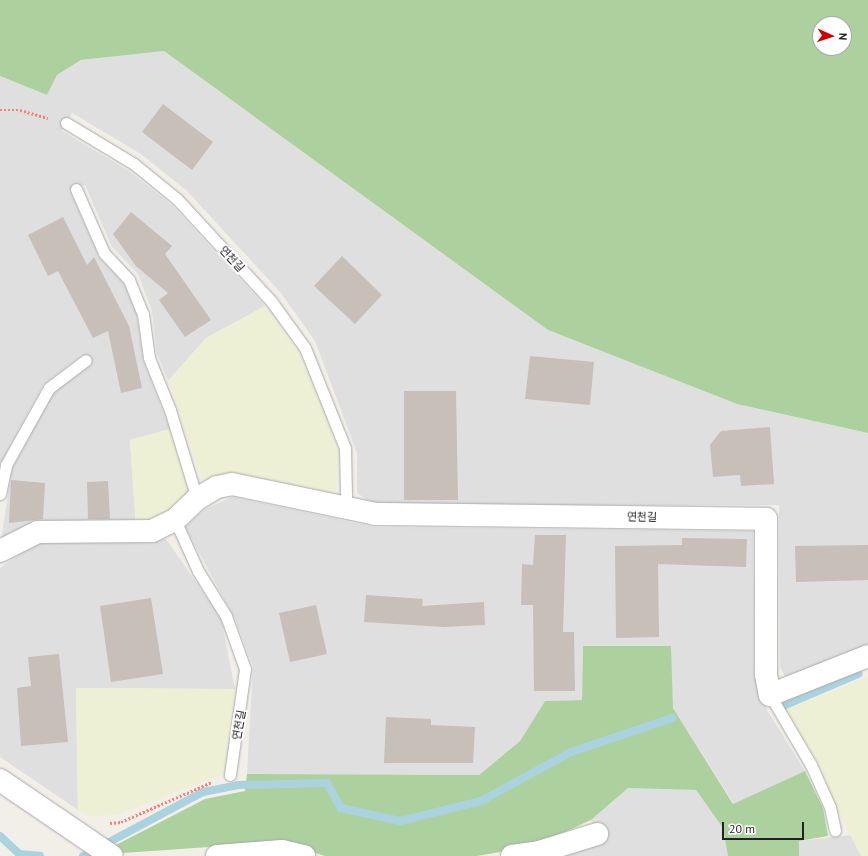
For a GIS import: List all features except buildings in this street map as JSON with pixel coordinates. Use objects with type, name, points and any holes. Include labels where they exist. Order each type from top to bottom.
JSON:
[{"type":"street","name":"연천길","points":[[0,551],[38,532],[152,531],[175,520],[197,499],[217,487],[232,484],[375,514],[766,519],[766,675],[770,695]]},
{"type":"street","points":[[770,695],[868,656]]},
{"type":"street","points":[[0,780],[77,830],[110,855]]},
{"type":"street","points":[[512,856],[538,852],[597,834]]},
{"type":"street","points":[[217,856],[282,851],[304,856]]},
{"type":"lane","name":"연천길","points":[[66,123],[134,164],[177,199],[271,301],[305,348],[345,448],[346,496],[343,508]]},
{"type":"lane","points":[[76,189],[104,253],[129,280],[142,314],[149,358],[170,410],[197,499]]},
{"type":"lane","points":[[0,494],[6,465],[49,388],[86,360]]},
{"type":"lane","name":"연천길","points":[[175,520],[198,571],[226,616],[245,669],[230,776]]},
{"type":"lane","name":"연천길","points":[[770,695],[811,765],[830,807],[835,830]]},
{"type":"path","points":[[0,110],[20,110],[66,123]]},
{"type":"path","points":[[77,830],[121,822],[230,776]]},
{"type":"shaded area","points":[[164,51],[548,330],[737,404],[868,433],[868,647],[787,680],[780,667],[779,505],[375,505],[357,493],[357,453],[315,341],[281,293],[186,190],[141,154],[72,113],[62,131],[129,171],[172,205],[265,306],[206,338],[168,381],[157,354],[152,311],[138,274],[112,247],[85,185],[70,191],[99,257],[124,283],[137,315],[143,360],[170,429],[130,440],[136,527],[1,542],[12,468],[53,392],[89,365],[82,355],[44,384],[0,464],[0,76],[47,95],[57,75],[81,60]]},
{"type":"shaded area","points":[[232,497],[374,527],[753,531],[754,676],[767,710],[805,771],[734,804],[673,708],[670,647],[583,646],[582,700],[545,701],[520,741],[479,775],[247,774],[253,666],[235,619],[185,527],[205,509]]},
{"type":"shaded area","points":[[166,539],[221,618],[235,689],[76,688],[78,810],[0,757],[0,568],[35,543]]},
{"type":"shaded area","points":[[628,788],[696,790],[723,828],[728,856],[530,856],[597,840],[591,820]]},
{"type":"shaded area","points":[[852,835],[861,856],[799,856],[798,841]]},
{"type":"green space","points":[[0,0],[868,0],[868,433],[737,404],[548,330],[164,51],[81,60],[57,75],[47,95],[0,76]]},
{"type":"green space","points":[[265,306],[298,352],[325,413],[338,453],[336,492],[246,475],[215,481],[204,487],[168,381],[206,338]]},
{"type":"green space","points":[[170,429],[190,497],[172,515],[136,527],[130,440]]},
{"type":"green space","points":[[583,646],[671,646],[673,708],[733,804],[805,771],[823,808],[828,836],[799,841],[799,856],[728,856],[723,828],[696,790],[628,788],[591,820],[534,846],[477,856],[325,856],[280,842],[123,853],[116,845],[205,799],[245,791],[247,774],[479,775],[520,741],[545,701],[582,700]]},
{"type":"green space","points":[[868,677],[868,856],[861,856],[785,710]]},
{"type":"green space","points":[[76,688],[235,689],[224,774],[117,815],[88,816],[78,810]]},
{"type":"waterway","points":[[783,706],[858,674]]},
{"type":"waterway","points":[[83,856],[203,792],[238,785],[327,783],[341,808],[400,821],[481,801],[571,752],[672,718]]},
{"type":"waterway","points":[[0,836],[19,854],[40,856]]}]
